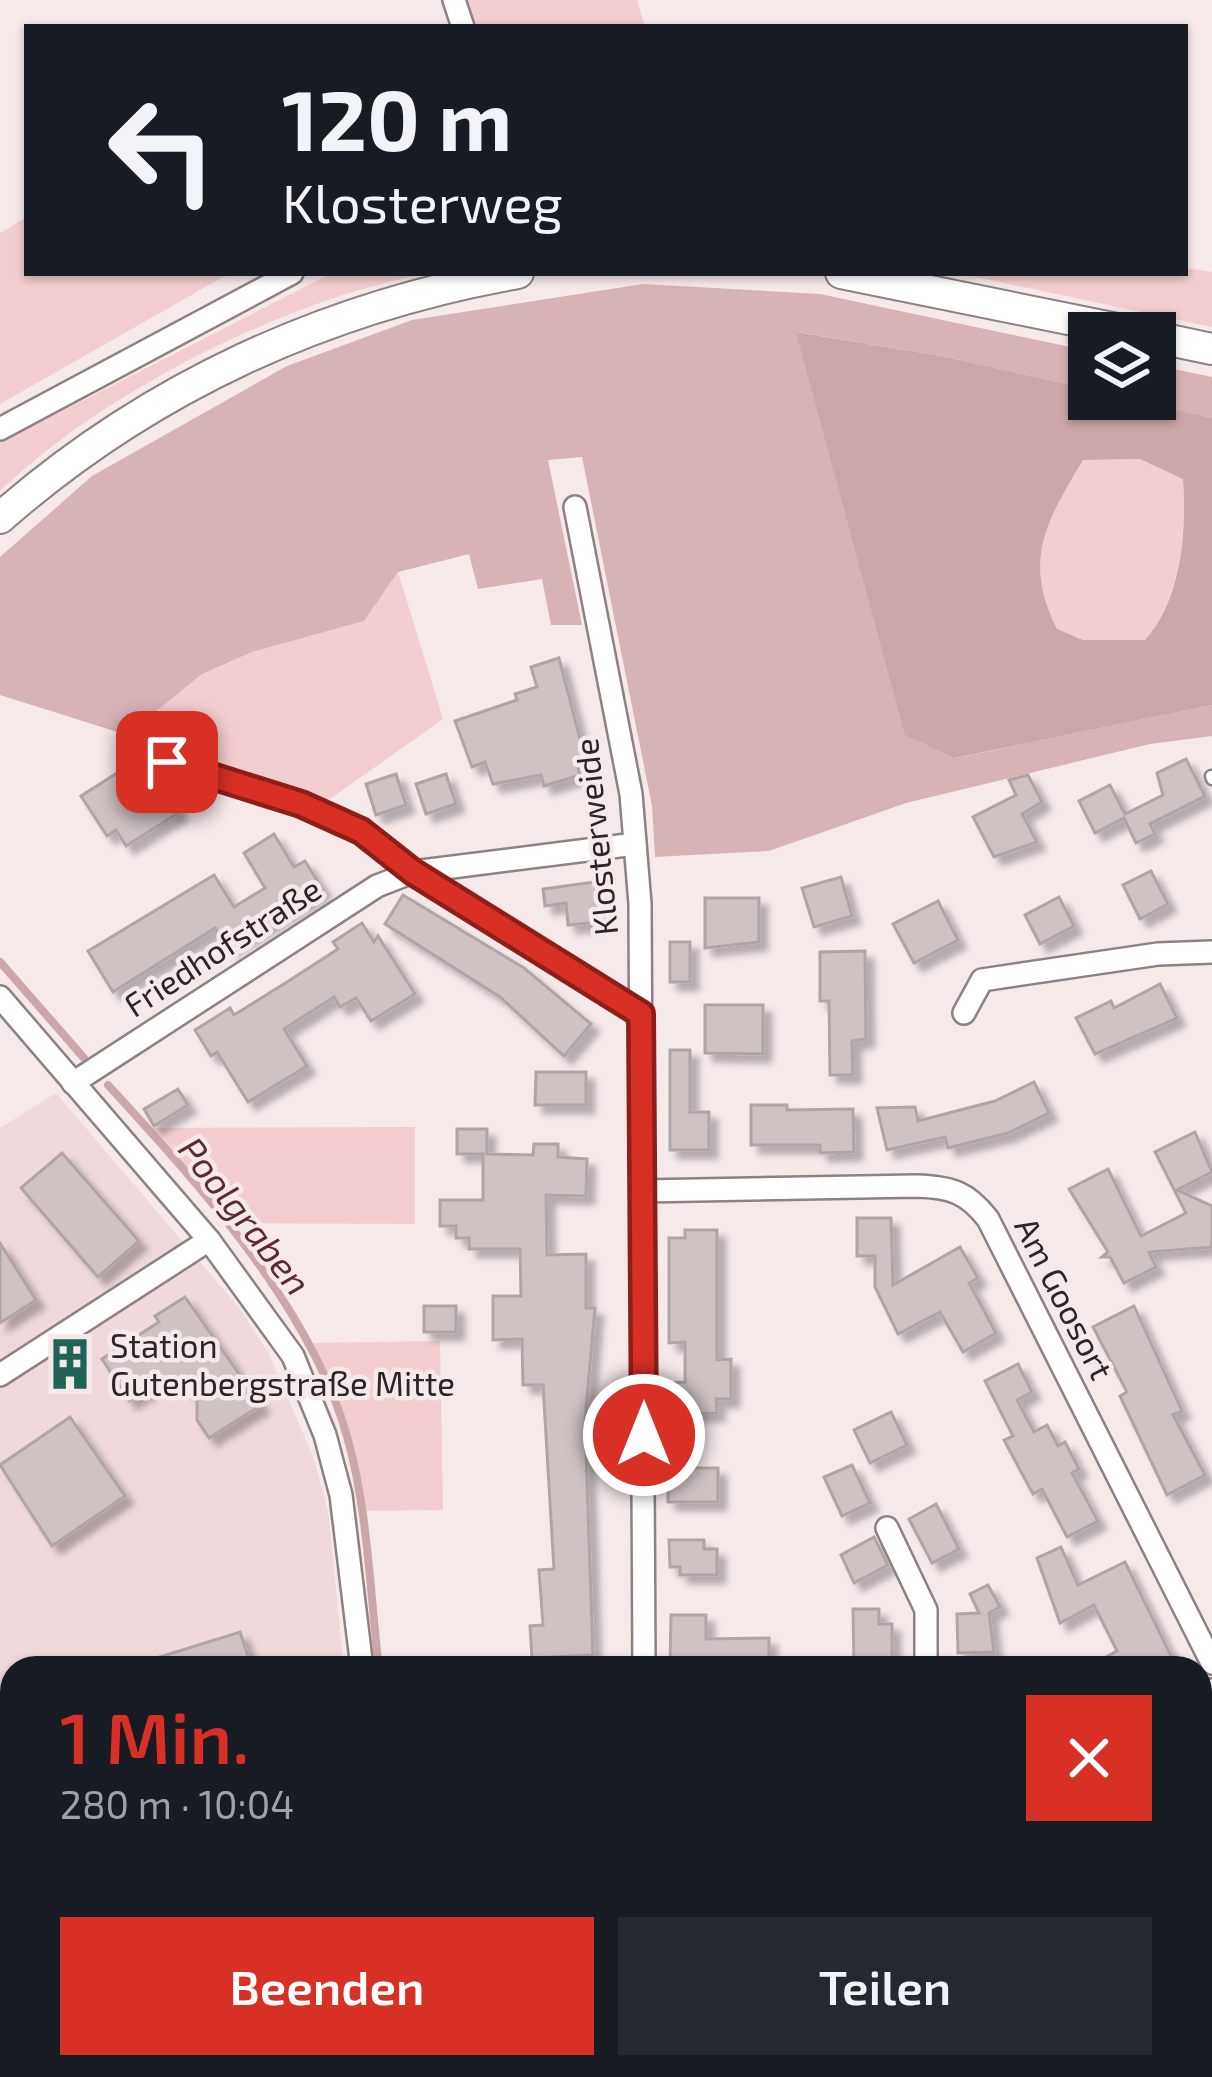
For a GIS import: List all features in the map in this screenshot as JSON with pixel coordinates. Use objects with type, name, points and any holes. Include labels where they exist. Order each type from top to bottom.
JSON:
[{"type":"main road","points":[[0,518],[129,419],[250,354],[364,310],[506,276]]},
{"type":"main road","points":[[856,276],[1068,319]]},
{"type":"main road","points":[[1176,341],[1212,349]]},
{"type":"street","points":[[0,430],[286,276]]},
{"type":"street","name":"Klosterweide","points":[[574,507],[631,794],[635,844],[643,1191],[644,1656]]},
{"type":"street","name":"Friedhofstraße","points":[[73,1083],[351,901],[413,872],[635,844]]},
{"type":"street","points":[[413,872],[641,1014]]},
{"type":"street","points":[[964,1013],[982,980],[1158,954],[1212,952]]},
{"type":"street","points":[[0,997],[209,1240],[293,1356],[325,1436],[350,1550],[361,1656]]},
{"type":"street","name":"Am Goosort","points":[[643,1191],[916,1186],[947,1187],[971,1197],[988,1219],[1208,1656]]},
{"type":"street","points":[[0,1376],[209,1240]]},
{"type":"street","points":[[887,1528],[926,1610],[926,1656]]},
{"type":"lane","points":[[167,762],[301,804],[361,831],[413,872]]},
{"type":"shaded area","points":[[467,0],[637,0],[644,24],[474,24]]},
{"type":"shaded area","points":[[24,219],[24,276],[225,276],[0,404],[0,233]]},
{"type":"shaded area","points":[[1188,268],[1212,272],[1212,327],[1176,319],[1176,312],[1141,312],[971,276],[1188,276]]},
{"type":"shaded area","points":[[326,276],[415,276],[316,304],[200,354],[91,418],[0,491],[0,443]]},
{"type":"shaded area","points":[[643,284],[820,294],[1068,347],[1068,384],[947,357],[797,332],[956,758],[1212,705],[1212,736],[1150,744],[906,803],[769,851],[655,857],[652,806],[582,457],[548,460],[582,625],[551,625],[542,579],[478,589],[469,554],[398,572],[364,621],[252,652],[202,674],[127,735],[0,695],[0,557],[92,476],[287,366],[412,320]]},
{"type":"shaded area","points":[[796,332],[947,357],[1068,384],[1068,420],[1176,420],[1176,410],[1212,418],[1212,705],[955,758],[905,735]],"holes":[[[1140,459],[1183,479],[1184,521],[1174,585],[1145,640],[1083,640],[1057,629],[1041,582],[1043,541],[1083,460]]]},
{"type":"shaded area","points":[[1176,369],[1212,377],[1212,418],[1176,410]]},
{"type":"shaded area","points":[[1140,459],[1183,478],[1182,542],[1173,585],[1145,640],[1083,640],[1057,629],[1041,581],[1043,541],[1083,460]]},
{"type":"shaded area","points":[[398,572],[443,719],[327,801],[127,735],[202,674],[252,652],[364,621]]},
{"type":"shaded area","points":[[56,1093],[240,1309],[269,1354],[314,1459],[328,1511],[343,1656],[0,1656],[0,1128]]},
{"type":"shaded area","points":[[415,1127],[415,1224],[223,1223],[148,1128]]},
{"type":"shaded area","points":[[440,1341],[443,1510],[359,1511],[349,1442],[309,1343]]},
{"type":"building","points":[[559,658],[585,758],[576,761],[580,775],[544,786],[541,775],[493,784],[485,762],[472,767],[455,721],[517,700],[515,694],[537,687],[531,667]]},
{"type":"building","points":[[1186,759],[1205,796],[1150,824],[1155,834],[1136,843],[1124,818],[1095,833],[1079,801],[1110,785],[1125,814],[1163,795],[1157,773]]},
{"type":"building","points":[[117,773],[140,809],[167,791],[180,812],[126,846],[116,830],[107,836],[81,796]]},
{"type":"building","points":[[396,774],[406,805],[376,815],[366,784]]},
{"type":"building","points":[[446,774],[456,804],[426,814],[416,784]]},
{"type":"building","points":[[1028,775],[1042,802],[1022,814],[1037,842],[994,857],[973,817],[1016,795],[1009,780]]},
{"type":"building","points":[[274,834],[294,867],[305,861],[323,890],[227,949],[215,928],[113,992],[88,951],[214,875],[234,907],[265,888],[244,853]]},
{"type":"building","points":[[1151,871],[1168,904],[1140,919],[1123,885]]},
{"type":"building","points":[[841,877],[852,916],[814,927],[802,888]]},
{"type":"building","points":[[595,882],[600,922],[568,925],[566,903],[545,906],[543,889]]},
{"type":"building","points":[[403,895],[524,968],[591,1024],[564,1056],[500,997],[385,924]]},
{"type":"building","points":[[1059,897],[1074,926],[1040,944],[1025,915]]},
{"type":"building","points":[[705,898],[759,898],[759,942],[705,948]]},
{"type":"building","points":[[938,901],[958,940],[914,963],[893,924]]},
{"type":"building","points":[[362,923],[374,942],[378,936],[415,994],[371,1021],[356,998],[340,1007],[334,997],[284,1029],[307,1066],[248,1102],[217,1052],[211,1056],[195,1030],[230,1008],[234,1015],[287,982],[338,949],[333,942]]},
{"type":"building","points":[[670,942],[690,942],[690,982],[670,982]]},
{"type":"building","points":[[865,951],[866,1039],[852,1041],[853,1075],[830,1075],[829,1001],[820,1001],[820,952]]},
{"type":"building","points":[[1160,984],[1177,1018],[1095,1054],[1076,1018],[1111,1001],[1114,1008]]},
{"type":"building","points":[[705,1005],[763,1005],[763,1054],[705,1053]]},
{"type":"building","points":[[670,1050],[690,1050],[690,1112],[709,1112],[709,1150],[670,1150]]},
{"type":"building","points":[[536,1072],[586,1072],[586,1105],[535,1105]]},
{"type":"building","points":[[1034,1082],[1049,1113],[1008,1133],[948,1148],[945,1137],[887,1150],[877,1108],[915,1107],[918,1121],[995,1101]]},
{"type":"building","points":[[178,1089],[188,1105],[154,1126],[144,1109]]},
{"type":"building","points":[[751,1105],[853,1109],[854,1152],[820,1153],[820,1145],[751,1145]]},
{"type":"building","points":[[457,1129],[487,1129],[487,1154],[533,1155],[534,1144],[558,1144],[558,1157],[587,1159],[586,1196],[546,1195],[547,1255],[586,1254],[586,1308],[595,1308],[585,1421],[593,1655],[532,1656],[530,1626],[543,1625],[539,1570],[554,1569],[543,1385],[523,1385],[522,1339],[493,1340],[493,1296],[521,1296],[520,1249],[469,1249],[469,1238],[456,1238],[456,1226],[440,1226],[440,1200],[483,1200],[483,1154],[457,1154]]},
{"type":"building","points":[[1195,1132],[1212,1172],[1177,1190],[1212,1206],[1212,1247],[1149,1252],[1156,1267],[1124,1283],[1110,1257],[1102,1257],[1108,1252],[1069,1189],[1108,1169],[1141,1236],[1186,1213],[1155,1152]]},
{"type":"building","points":[[62,1153],[139,1241],[98,1277],[21,1188]]},
{"type":"building","points":[[857,1218],[891,1218],[893,1285],[960,1247],[978,1278],[969,1283],[996,1333],[963,1352],[940,1312],[898,1334],[875,1287],[875,1256],[857,1256]]},
{"type":"building","points":[[685,1230],[717,1230],[717,1360],[731,1359],[731,1399],[716,1399],[717,1413],[669,1414],[668,1383],[685,1382],[685,1342],[669,1343],[669,1238],[685,1238]]},
{"type":"building","points":[[0,1243],[36,1300],[0,1323]]},
{"type":"building","points":[[185,1297],[261,1405],[209,1438],[197,1420],[197,1398],[171,1375],[129,1401],[102,1359],[159,1322],[155,1316]]},
{"type":"building","points":[[424,1306],[456,1306],[456,1332],[424,1332]]},
{"type":"building","points":[[1134,1306],[1182,1411],[1173,1415],[1205,1475],[1167,1495],[1120,1396],[1127,1392],[1093,1327]]},
{"type":"building","points":[[1018,1364],[1032,1392],[1017,1400],[1034,1432],[1047,1425],[1058,1446],[1065,1442],[1079,1469],[1072,1473],[1098,1521],[1067,1537],[1042,1489],[1033,1494],[1004,1440],[1013,1436],[985,1381]]},
{"type":"building","points":[[891,1412],[907,1445],[870,1463],[854,1430]]},
{"type":"building","points":[[70,1417],[125,1496],[52,1546],[0,1465]]},
{"type":"building","points":[[852,1465],[870,1503],[842,1516],[824,1477]]},
{"type":"building","points":[[668,1468],[718,1468],[718,1502],[668,1502]]},
{"type":"building","points":[[936,1504],[959,1549],[932,1563],[909,1519]]},
{"type":"building","points":[[874,1537],[888,1565],[854,1583],[841,1555]]},
{"type":"building","points":[[669,1540],[704,1540],[704,1549],[717,1549],[717,1575],[680,1575],[680,1567],[670,1567]]},
{"type":"building","points":[[1061,1547],[1078,1585],[1125,1562],[1171,1656],[1108,1656],[1117,1651],[1094,1605],[1060,1623],[1037,1558]]},
{"type":"building","points":[[988,1585],[1000,1607],[989,1613],[994,1652],[958,1653],[957,1614],[979,1613],[970,1594]]},
{"type":"building","points":[[853,1609],[879,1609],[879,1624],[892,1624],[892,1656],[854,1656]]},
{"type":"building","points":[[671,1615],[706,1615],[706,1639],[769,1638],[769,1656],[670,1656]]},
{"type":"building","points":[[240,1632],[248,1656],[163,1656]]},
{"type":"waterway","name":"Poolgraben","points":[[0,962],[84,1058]]},
{"type":"waterway","name":"Poolgraben","points":[[108,1085],[249,1250],[308,1343],[331,1391],[360,1496],[378,1656]]},
{"type":"place","name":"Station Gutenbergstraße Mitte","points":[[70,1364]]},
{"type":"route","points":[[167,762],[301,804],[361,831],[413,872],[641,1014],[644,1435]]}]
